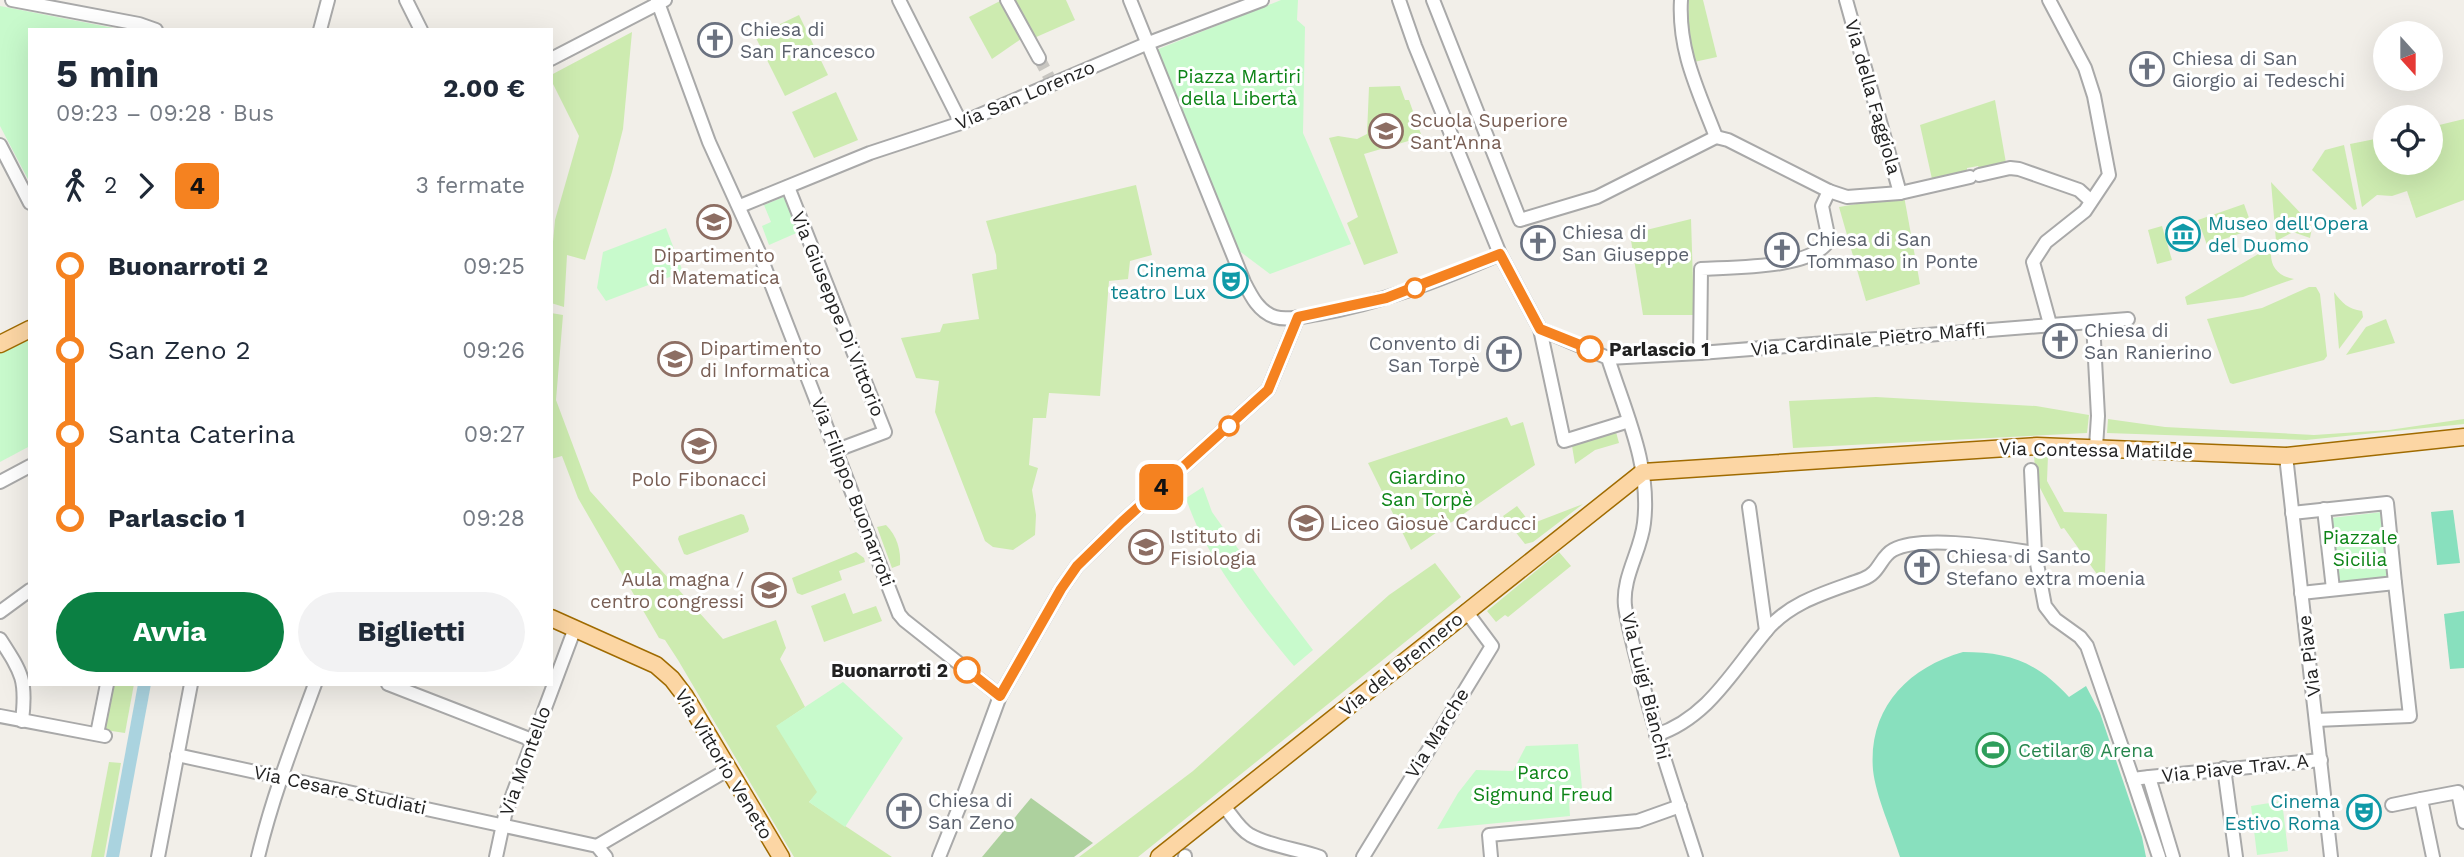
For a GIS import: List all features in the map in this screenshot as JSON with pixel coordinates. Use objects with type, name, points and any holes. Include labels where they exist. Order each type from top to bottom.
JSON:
[{"type":"main road","points":[[0,344],[28,330]]},
{"type":"main road","name":"Via Contessa Matilde","points":[[1643,472],[2030,446],[2096,446],[2286,456],[2464,438]]},
{"type":"main road","name":"Via del Brennero","points":[[1159,857],[1643,472]]},
{"type":"main road","name":"Via Vittorio Veneto","points":[[553,619],[660,667],[685,696],[781,857]]},
{"type":"street","points":[[12,0],[150,28]]},
{"type":"street","points":[[321,28],[328,0]]},
{"type":"street","points":[[406,0],[420,28]]},
{"type":"street","points":[[899,0],[961,123]]},
{"type":"street","points":[[1007,0],[1039,58]]},
{"type":"street","points":[[1130,0],[1244,282],[1265,312],[1282,318],[1298,317],[1386,298],[1500,254]]},
{"type":"street","points":[[1399,0],[1415,46],[1500,254],[1540,329],[1564,441],[1629,421]]},
{"type":"street","points":[[1433,0],[1520,219],[1597,197],[1716,136],[1829,191],[1847,197],[1900,193],[2010,168],[2074,188],[2091,201]]},
{"type":"street","points":[[1681,0],[1682,42],[1688,65],[1716,136]]},
{"type":"street","points":[[1847,2],[1861,0]]},
{"type":"street","points":[[2049,0],[2085,68],[2094,96],[2109,175],[2085,211],[2058,231],[2033,262],[2050,324]]},
{"type":"street","points":[[553,58],[660,1]]},
{"type":"street","name":"Via Filippo Buonarroti","points":[[660,1],[709,142],[758,250],[901,617],[1000,696]]},
{"type":"street","name":"Via San Lorenzo","points":[[740,206],[870,153],[961,123],[1051,81],[1256,1]]},
{"type":"street","name":"Via della Faggiola","points":[[1847,2],[1900,193]]},
{"type":"street","points":[[0,145],[28,199]]},
{"type":"street","name":"Via Giuseppe Di Vittorio","points":[[788,187],[885,432],[836,450]]},
{"type":"street","points":[[1700,353],[1701,269],[1769,264],[1817,252],[1829,240],[1822,206],[1829,191]]},
{"type":"street","points":[[939,857],[1000,696],[1061,589],[1077,566],[1122,522],[1268,390],[1298,317]]},
{"type":"street","name":"Via Cardinale Pietro Maffi","points":[[1608,358],[2128,318]]},
{"type":"street","points":[[2093,322],[2098,416],[2096,446]]},
{"type":"street","points":[[1540,329],[1581,344],[1608,358]]},
{"type":"street","name":"Via Luigi Bianchi","points":[[1608,358],[1643,472],[1644,526],[1639,549],[1629,573],[1625,598],[1628,620],[1656,735],[1696,857]]},
{"type":"street","name":"Via Piave","points":[[2286,456],[2332,857]]},
{"type":"street","points":[[0,482],[28,467]]},
{"type":"street","points":[[2031,470],[2035,553],[2045,606],[2055,619],[2080,636],[2087,646],[2159,857]]},
{"type":"street","points":[[2291,513],[2387,503],[2410,716],[2316,720]]},
{"type":"street","points":[[1749,507],[1766,631]]},
{"type":"street","points":[[2324,509],[2333,589]]},
{"type":"street","points":[[1656,735],[1681,725],[1704,708],[1766,631],[1795,606],[1872,575],[1889,552],[1901,547],[1960,543],[2035,553]]},
{"type":"street","points":[[2301,593],[2395,583]]},
{"type":"street","points":[[0,612],[28,591]]},
{"type":"street","name":"Via Marche","points":[[1363,857],[1492,646],[1466,611]]},
{"type":"street","name":"Via Montello","points":[[553,685],[575,628]]},
{"type":"street","points":[[0,639],[19,668],[24,685],[22,721]]},
{"type":"street","points":[[0,716],[101,735],[107,686]]},
{"type":"street","points":[[158,857],[191,686]]},
{"type":"street","points":[[258,857],[281,778],[314,686]]},
{"type":"street","points":[[393,686],[532,740]]},
{"type":"street","name":"Via Montello","points":[[496,857],[502,825],[553,686]]},
{"type":"street","name":"Via Cesare Studiati","points":[[177,755],[597,846]]},
{"type":"street","name":"Via Piave Trav. A","points":[[2133,779],[2321,760]]},
{"type":"street","points":[[2224,768],[2236,857]]},
{"type":"street","points":[[606,857],[597,846],[729,769]]},
{"type":"street","points":[[2149,777],[2173,857]]},
{"type":"street","points":[[2392,805],[2461,792],[2464,822]]},
{"type":"street","points":[[2421,799],[2432,857]]},
{"type":"street","points":[[1223,805],[1247,834],[1278,846],[1291,847],[1321,857]]},
{"type":"street","points":[[1491,857],[1489,835],[1638,821],[1680,806]]},
{"type":"green space","points":[[1013,0],[1066,0],[1075,20],[1034,38]]},
{"type":"green space","name":"Piazza Martiri della Libertà","points":[[1281,0],[1298,0],[1297,20],[1305,27],[1303,133],[1351,244],[1270,274],[1238,250],[1156,50]]},
{"type":"green space","points":[[1689,0],[1703,0],[1717,57],[1694,62],[1687,40]]},
{"type":"green space","points":[[1000,1],[1021,39],[992,59],[969,17]]},
{"type":"green space","points":[[0,6],[114,28],[28,28],[28,179],[0,126]]},
{"type":"green space","points":[[799,15],[828,75],[785,96],[755,36]]},
{"type":"green space","points":[[632,32],[623,129],[585,260],[567,255],[564,307],[553,304],[553,242],[555,220],[579,136],[553,84],[553,74]]},
{"type":"green space","points":[[1400,86],[1405,100],[1409,100],[1422,137],[1364,154],[1398,253],[1364,265],[1347,223],[1358,217],[1329,138],[1338,136],[1357,139],[1367,134],[1369,87]]},
{"type":"green space","points":[[836,92],[858,140],[814,158],[792,112]]},
{"type":"green space","points":[[1995,100],[2006,163],[1980,170],[1978,166],[1967,168],[1967,172],[1932,179],[1920,125]]},
{"type":"green space","points":[[2464,119],[2464,200],[2416,218],[2407,191],[2392,196],[2377,195],[2362,207],[2350,144],[2373,139],[2373,175],[2443,175],[2443,124]]},
{"type":"green space","points":[[2344,145],[2357,209],[2354,210],[2312,170],[2325,150]]},
{"type":"green space","points":[[2271,182],[2308,221],[2312,228],[2310,238],[2293,232],[2276,241]]},
{"type":"green space","points":[[1136,185],[1152,255],[1130,261],[1128,279],[1109,281],[1100,396],[1049,393],[1046,418],[1033,418],[1029,465],[1038,468],[1032,490],[1036,515],[1035,535],[1013,550],[993,547],[985,541],[935,412],[939,381],[916,378],[901,338],[940,332],[943,324],[979,319],[972,274],[997,269],[996,255],[986,221]]},
{"type":"green space","points":[[786,196],[801,231],[769,245],[762,226],[771,222],[764,205]]},
{"type":"green space","points":[[1904,196],[1920,284],[1866,301],[1839,207]]},
{"type":"green space","points":[[2244,204],[2253,229],[2207,245],[2198,220]]},
{"type":"green space","points":[[1691,219],[1694,315],[1643,315],[1630,234]]},
{"type":"green space","points":[[2162,226],[2172,260],[2157,264],[2148,230]]},
{"type":"green space","points":[[666,228],[683,272],[606,301],[597,288],[603,252]]},
{"type":"green space","points":[[2272,246],[2272,264],[2282,275],[2294,279],[2243,297],[2187,305],[2185,297]]},
{"type":"green space","points":[[2309,287],[2316,287],[2320,294],[2327,356],[2324,360],[2230,383],[2207,319],[2262,308]]},
{"type":"green space","points":[[2334,292],[2346,305],[2362,311],[2363,317],[2339,349]]},
{"type":"green space","points":[[553,313],[563,315],[556,400],[590,491],[723,639],[776,620],[786,648],[780,659],[805,707],[777,726],[818,792],[809,802],[892,857],[794,857],[678,660],[665,640],[659,638],[578,498],[562,456],[553,458]]},
{"type":"green space","points":[[2386,319],[2395,343],[2346,355],[2366,327]]},
{"type":"green space","points":[[28,338],[28,447],[0,462],[0,352]]},
{"type":"green space","points":[[1876,397],[2036,406],[2089,415],[2087,433],[1793,448],[1789,401]]},
{"type":"green space","name":"Giardino San Torpè","points":[[1507,417],[1511,426],[1523,422],[1535,465],[1411,550],[1368,463]]},
{"type":"green space","points":[[2108,419],[2165,427],[2314,435],[2389,430],[2464,419],[2464,424],[2306,440],[2107,433]]},
{"type":"green space","points":[[1616,432],[1619,443],[1595,450],[1575,464],[1572,446]]},
{"type":"green space","points":[[2048,455],[2047,481],[2064,512],[2107,514],[2105,573],[2099,577],[2064,528],[2061,529],[2036,480],[2034,456]]},
{"type":"green space","points":[[1203,487],[1212,512],[1313,650],[1294,666],[1247,608],[1205,542],[1186,498]]},
{"type":"green space","points":[[1583,504],[1533,542],[1525,544],[1503,516],[1517,506],[1531,524]]},
{"type":"green space","points":[[2453,510],[2460,563],[2437,565],[2431,512]]},
{"type":"green space","name":"Piazzale Sicilia","points":[[2382,512],[2389,578],[2337,583],[2331,518]]},
{"type":"green space","points":[[744,515],[748,532],[684,554],[679,536]]},
{"type":"green space","points":[[886,525],[896,539],[900,554],[900,565],[892,568],[877,527]]},
{"type":"green space","points":[[856,552],[865,562],[839,571],[842,580],[802,595],[797,593],[792,578]]},
{"type":"green space","points":[[1559,552],[1571,566],[1508,617],[1505,615],[1496,622],[1487,611]]},
{"type":"green space","points":[[1435,563],[1461,597],[1138,857],[1079,857],[1193,771],[1389,595]]},
{"type":"green space","points":[[845,593],[853,614],[876,606],[882,621],[824,642],[811,606]]},
{"type":"green space","points":[[2464,611],[2464,668],[2450,669],[2444,614]]},
{"type":"green space","name":"Cetilar® Arena","points":[[1963,652],[1994,654],[2021,661],[2045,675],[2069,697],[2086,686],[2100,713],[2142,837],[2146,857],[1900,857],[1881,803],[1873,770],[1877,728],[1895,694],[1909,680],[1943,659]]},
{"type":"green space","points":[[843,682],[903,738],[845,827],[809,802],[817,792],[776,726]]},
{"type":"green space","points":[[113,686],[134,686],[125,733],[105,730]]},
{"type":"green space","name":"Parco Sigmund Freud","points":[[1578,744],[1583,800],[1569,802],[1570,816],[1437,829],[1458,793],[1476,770],[1513,771],[1526,746]]},
{"type":"green space","points":[[109,762],[121,763],[104,857],[91,857]]},
{"type":"green space","points":[[1031,798],[1093,843],[1074,857],[982,857]]},
{"type":"green space","points":[[2282,801],[2288,851],[2257,855],[2251,806]]},
{"type":"water","points":[[138,686],[151,686],[119,857],[106,857]]},
{"type":"tunnel","points":[[1039,58],[1049,77]]},
{"type":"bus line","name":"4","points":[[967,670],[1000,696],[1077,566],[1268,390],[1298,317],[1346,309],[1386,298],[1500,254],[1540,329],[1590,349]]},
{"type":"place","name":"Chiesa di San Francesco","points":[[715,40]]},
{"type":"place","name":"Chiesa di San Giorgio ai Tedeschi","points":[[2147,69]]},
{"type":"place","name":"Scuola Superiore Sant'Anna","points":[[1386,131]]},
{"type":"place","name":"Dipartimento di Matematica","points":[[714,222]]},
{"type":"place","name":"Museo dell'Opera del Duomo","points":[[2183,234]]},
{"type":"place","name":"Chiesa di San Giuseppe","points":[[1538,243]]},
{"type":"place","name":"Chiesa di San Tommaso in Ponte","points":[[1782,250]]},
{"type":"place","name":"Cinema teatro Lux","points":[[1231,281]]},
{"type":"place","name":"Chiesa di San Ranierino","points":[[2060,341]]},
{"type":"place","name":"Parlascio 1","points":[[1590,349]]},
{"type":"place","name":"Convento di San Torpè","points":[[1504,354]]},
{"type":"place","name":"Dipartimento di Informatica","points":[[675,359]]},
{"type":"place","name":"Polo Fibonacci","points":[[699,446]]},
{"type":"place","name":"Liceo Giosuè Carducci","points":[[1306,523]]},
{"type":"place","name":"Istituto di Fisiologia","points":[[1146,547]]},
{"type":"place","name":"Chiesa di Santo Stefano extra moenia","points":[[1922,567]]},
{"type":"place","name":"Aula magna / centro congressi","points":[[769,590]]},
{"type":"place","name":"Buonarroti 2","points":[[967,670]]},
{"type":"place","name":"Cetilar® Arena","points":[[1993,750]]},
{"type":"place","name":"Chiesa di San Zeno","points":[[904,811]]},
{"type":"place","name":"Cinema Estivo Roma","points":[[2364,812]]}]
